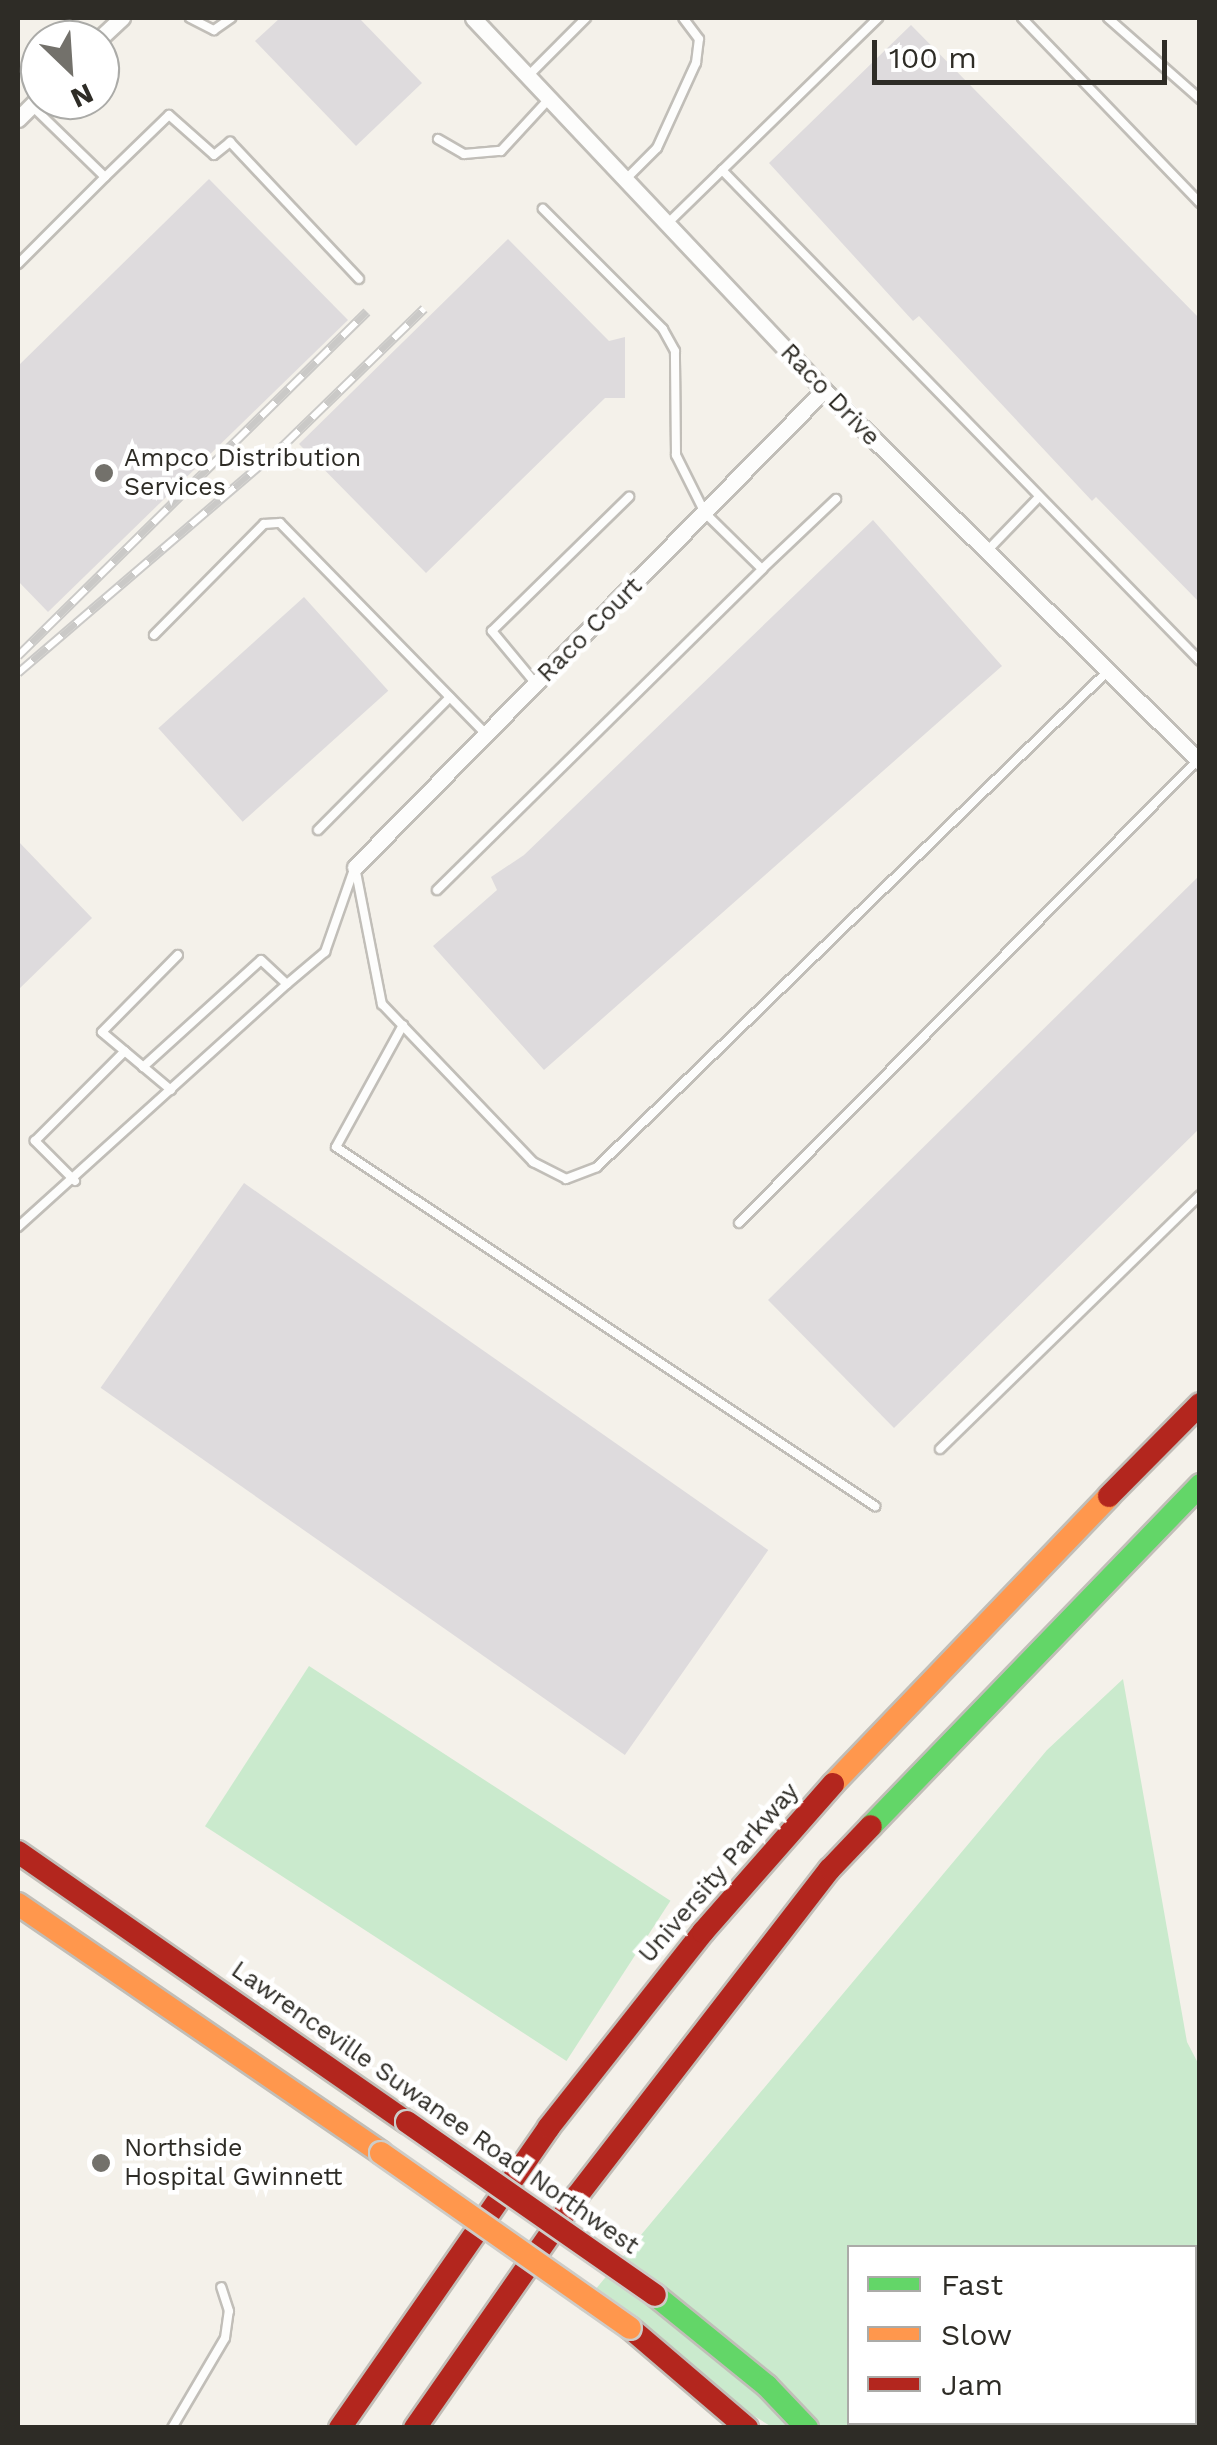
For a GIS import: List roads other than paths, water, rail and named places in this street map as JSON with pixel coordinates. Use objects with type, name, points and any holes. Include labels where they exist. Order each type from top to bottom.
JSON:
[{"type":"main road","name":"University Parkway","points":[[340,2428],[550,2127],[714,1918],[913,1694],[1200,1404]]},
{"type":"main road","points":[[415,2428],[577,2196],[830,1869],[992,1694],[1200,1485]]},
{"type":"main road","name":"Lawrenceville Suwanee Road Northwest","points":[[18,1852],[654,2296],[767,2386],[806,2428]]},
{"type":"main road","points":[[18,1904],[630,2328],[746,2428]]},
{"type":"street","name":"Raco Drive","points":[[473,18],[824,390],[1199,761]]},
{"type":"street","name":"Raco Court","points":[[355,868],[824,390]]},
{"type":"lane","points":[[190,18],[214,30],[231,18]]},
{"type":"lane","points":[[625,180],[657,148],[696,63],[698,39],[683,18]]},
{"type":"lane","points":[[666,224],[878,18]]},
{"type":"lane","points":[[1022,18],[1200,203]]},
{"type":"lane","points":[[1108,18],[1200,99]]},
{"type":"lane","points":[[528,76],[579,20]]},
{"type":"lane","points":[[438,140],[464,154],[501,150],[549,99]]},
{"type":"lane","points":[[18,264],[169,115],[214,155],[230,142],[360,279]]},
{"type":"lane","points":[[53,120],[105,177]]},
{"type":"lane","points":[[722,170],[1200,661]]},
{"type":"lane","points":[[543,209],[663,329],[675,351],[676,455],[704,513],[762,569]]},
{"type":"lane","points":[[536,684],[492,631],[630,498]]},
{"type":"lane","points":[[437,890],[836,498]]},
{"type":"lane","points":[[986,552],[1038,498]]},
{"type":"lane","points":[[154,635],[264,524],[280,523],[486,734]]},
{"type":"lane","points":[[355,868],[382,1004],[533,1162],[566,1179],[597,1167],[1108,671]]},
{"type":"lane","points":[[318,830],[450,697]]},
{"type":"lane","points":[[739,1222],[1199,761]]},
{"type":"lane","points":[[18,1228],[325,952],[355,868]]},
{"type":"lane","points":[[171,1090],[102,1032],[178,955]]},
{"type":"lane","points":[[143,1067],[261,960],[287,984]]},
{"type":"lane","points":[[403,1025],[336,1147],[876,1506]]},
{"type":"lane","points":[[74,1181],[34,1141],[124,1051]]},
{"type":"lane","points":[[940,1449],[1200,1195]]},
{"type":"lane","points":[[172,2428],[225,2338],[229,2311],[221,2287]]},
{"type":"railway","points":[[18,673],[285,444],[424,309]]},
{"type":"railway","points":[[18,656],[367,312]]},
{"type":"place","name":"Ampco Distribution Services","points":[[104,473]]},
{"type":"place","name":"Northside Hospital Gwinnett","points":[[101,2163]]}]
